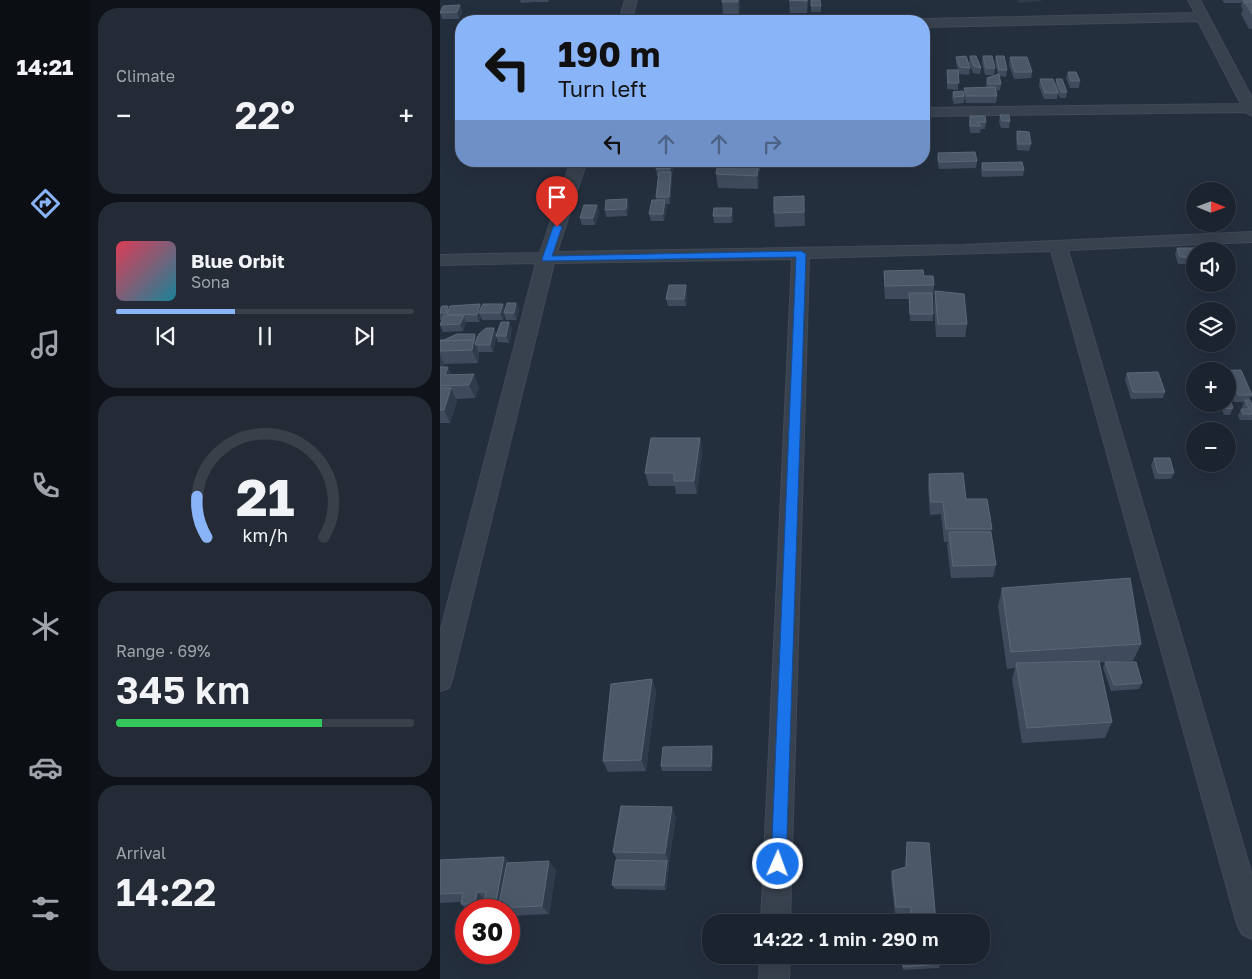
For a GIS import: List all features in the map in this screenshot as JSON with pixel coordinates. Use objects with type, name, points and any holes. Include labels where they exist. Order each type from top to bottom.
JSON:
[{"type":"street","points":[[627,15],[632,0]]},
{"type":"street","points":[[930,112],[1251,110],[1194,0]]},
{"type":"street","points":[[930,23],[1203,17]]},
{"type":"street","points":[[440,680],[546,259],[577,167]]},
{"type":"street","points":[[440,260],[801,254],[1058,246],[1252,237]]},
{"type":"street","points":[[1058,246],[1252,924]]},
{"type":"street","points":[[776,914],[801,254]]},
{"type":"street","points":[[774,979],[775,964]]},
{"type":"building","points":[[722,0],[738,0],[738,2],[722,2]]},
{"type":"building","points":[[811,0],[820,0],[821,6],[811,6]]},
{"type":"building","points":[[1243,0],[1252,0],[1252,2],[1245,2],[1245,4]]},
{"type":"building","points":[[1245,2],[1252,2],[1252,14]]},
{"type":"building","points":[[460,5],[457,12],[440,13],[443,6]]},
{"type":"building","points":[[966,56],[970,68],[960,67],[956,57]]},
{"type":"building","points":[[970,56],[976,56],[981,68],[974,66]]},
{"type":"building","points":[[983,56],[992,56],[995,68],[986,68]]},
{"type":"building","points":[[996,56],[1004,56],[1007,70],[999,70]]},
{"type":"building","points":[[1010,57],[1027,57],[1032,72],[1015,72]]},
{"type":"building","points":[[947,70],[958,70],[959,83],[948,83]]},
{"type":"building","points":[[1068,72],[1076,72],[1080,81],[1071,81]]},
{"type":"building","points":[[999,74],[1001,84],[988,84],[987,78]]},
{"type":"building","points":[[1040,79],[1053,79],[1058,93],[1045,93]]},
{"type":"building","points":[[1056,79],[1062,79],[1067,92],[1061,92]]},
{"type":"building","points":[[995,87],[997,96],[967,96],[964,88]]},
{"type":"building","points":[[963,91],[964,96],[954,97],[953,92]]},
{"type":"building","points":[[1000,115],[1009,115],[1010,121],[1002,121]]},
{"type":"building","points":[[970,116],[985,116],[986,122],[978,122],[981,126],[970,126]]},
{"type":"building","points":[[1017,131],[1029,132],[1031,144],[1018,144]]},
{"type":"building","points":[[975,152],[977,161],[939,162],[938,153]]},
{"type":"building","points":[[1022,162],[1024,170],[983,170],[982,163]]},
{"type":"building","points":[[656,167],[670,167],[670,169],[656,169]]},
{"type":"building","points":[[717,167],[758,167],[757,176],[716,174]]},
{"type":"building","points":[[659,172],[671,172],[669,197],[656,197]]},
{"type":"building","points":[[804,196],[804,212],[774,213],[774,197]]},
{"type":"building","points":[[627,199],[626,209],[605,210],[606,200]]},
{"type":"building","points":[[652,200],[665,200],[663,214],[649,214]]},
{"type":"building","points":[[584,205],[597,205],[593,218],[580,218]]},
{"type":"building","points":[[714,208],[732,208],[731,216],[713,216]]},
{"type":"building","points":[[1177,248],[1186,248],[1186,257],[1180,257]]},
{"type":"building","points":[[923,270],[924,276],[933,276],[934,285],[885,286],[884,271]]},
{"type":"building","points":[[669,285],[686,285],[684,299],[666,299]]},
{"type":"building","points":[[935,291],[964,294],[967,324],[938,324]]},
{"type":"building","points":[[909,293],[932,293],[933,314],[910,314]]},
{"type":"building","points":[[507,303],[516,303],[514,313],[504,313]]},
{"type":"building","points":[[480,304],[477,315],[447,314],[450,306]]},
{"type":"building","points":[[483,304],[503,304],[500,313],[479,313]]},
{"type":"building","points":[[442,306],[448,306],[446,313],[440,313]]},
{"type":"building","points":[[444,315],[464,316],[460,324],[440,325]]},
{"type":"building","points":[[501,322],[509,322],[506,336],[496,336]]},
{"type":"building","points":[[486,328],[494,328],[490,345],[476,345],[479,334]]},
{"type":"building","points":[[457,334],[475,334],[474,340],[440,341],[440,340]]},
{"type":"building","points":[[474,340],[472,350],[440,351],[440,341]]},
{"type":"building","points":[[440,367],[448,367],[445,375],[474,374],[469,385],[440,386]]},
{"type":"building","points":[[1236,370],[1241,370],[1252,395],[1238,395],[1236,390]]},
{"type":"building","points":[[1158,372],[1165,392],[1133,392],[1127,373]]},
{"type":"building","points":[[440,388],[451,388],[444,410],[440,410]]},
{"type":"building","points":[[1245,400],[1250,400],[1252,414],[1243,414],[1241,409],[1249,409]]},
{"type":"building","points":[[651,438],[700,438],[694,481],[674,481],[674,473],[645,473]]},
{"type":"building","points":[[1154,458],[1170,458],[1174,473],[1158,473]]},
{"type":"building","points":[[963,473],[966,499],[987,499],[992,529],[946,529],[943,502],[931,502],[929,474]]},
{"type":"building","points":[[949,532],[991,532],[996,565],[953,566]]},
{"type":"building","points":[[1130,578],[1141,644],[1011,652],[1002,588]]},
{"type":"building","points":[[1099,661],[1112,722],[1027,728],[1016,663]]},
{"type":"building","points":[[1105,662],[1136,662],[1142,683],[1114,685]]},
{"type":"building","points":[[652,679],[641,760],[603,761],[611,684]]},
{"type":"building","points":[[712,746],[711,766],[661,766],[663,747]]},
{"type":"building","points":[[621,806],[672,807],[665,853],[613,852]]},
{"type":"building","points":[[907,842],[929,843],[935,914],[911,914],[911,907],[896,907],[892,871],[906,867]]},
{"type":"building","points":[[504,857],[497,899],[485,899],[486,892],[477,892],[476,899],[462,899],[463,893],[440,894],[440,860]]},
{"type":"building","points":[[616,860],[667,861],[664,885],[612,885]]},
{"type":"building","points":[[549,861],[542,906],[520,907],[520,899],[500,899],[507,863]]},
{"type":"building","points":[[903,964],[940,964],[903,967]]},
{"type":"route","points":[[557,227],[546,259],[801,254],[778,864]]}]
